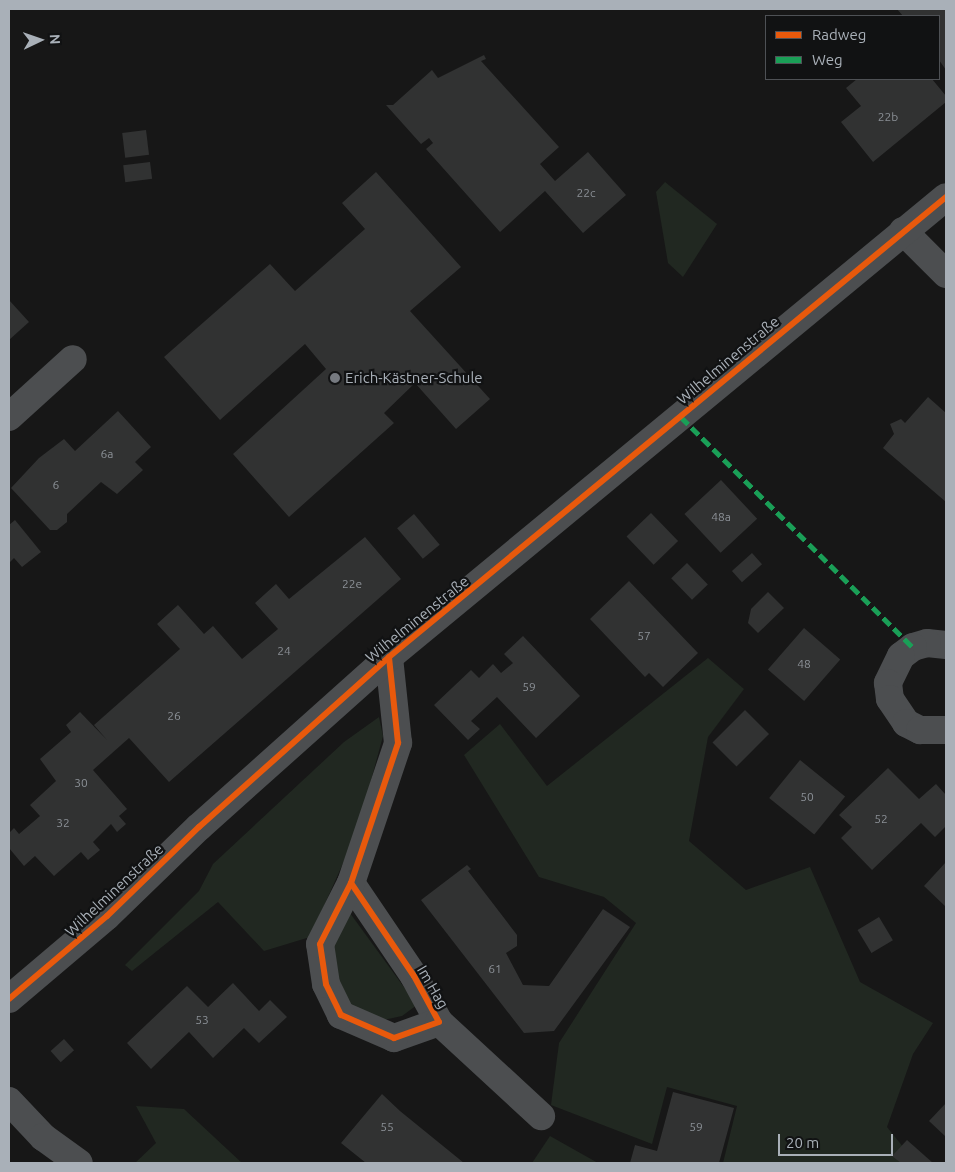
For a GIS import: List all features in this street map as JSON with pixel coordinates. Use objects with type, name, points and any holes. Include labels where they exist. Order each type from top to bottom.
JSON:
[{"type":"street","name":"Wilhelminenstraße","points":[[9,999],[106,916],[198,827],[389,657],[535,540],[946,197]]},
{"type":"street","points":[[903,231],[946,274]]},
{"type":"street","points":[[9,417],[73,359]]},
{"type":"street","points":[[946,645],[927,643],[913,647],[901,656],[888,683],[890,699],[906,724],[920,730],[946,730]]},
{"type":"street","name":"Im Hag","points":[[389,657],[398,743],[351,883],[320,944],[326,984],[341,1015],[394,1038],[439,1022]]},
{"type":"street","name":"Im Hag","points":[[351,883],[414,976],[439,1022],[541,1116]]},
{"type":"street","points":[[9,1101],[43,1137],[78,1163]]},
{"type":"shaded area","points":[[665,182],[717,224],[683,277],[668,263],[656,192]]},
{"type":"shaded area","points":[[708,658],[744,689],[708,737],[689,841],[746,890],[810,867],[860,982],[933,1023],[913,1054],[887,1127],[916,1163],[723,1163],[737,1106],[667,1087],[652,1144],[551,1105],[559,1043],[636,923],[604,897],[539,877],[464,755],[500,724],[547,786]]},
{"type":"shaded area","points":[[379,717],[383,736],[357,832],[310,937],[264,951],[218,902],[132,971],[125,965],[199,891],[213,864],[344,742]]},
{"type":"shaded area","points":[[347,909],[417,1005],[402,1016],[374,1022],[343,1000],[326,952]]},
{"type":"shaded area","points":[[136,1106],[184,1109],[242,1163],[135,1163],[156,1143]]},
{"type":"shaded area","points":[[550,1136],[598,1163],[532,1163]]},
{"type":"building","points":[[897,9],[946,9],[946,70],[940,61],[940,15],[902,15]]},
{"type":"building","points":[[484,55],[486,59],[481,61],[559,147],[540,164],[555,181],[588,152],[626,195],[583,233],[545,191],[500,232],[426,149],[433,143],[429,138],[421,144],[386,105],[393,105],[432,70],[438,78]]},
{"type":"building","points":[[856,80],[933,80],[946,96],[946,102],[873,162],[841,122],[861,106],[846,88]]},
{"type":"building","points":[[146,130],[149,155],[125,158],[122,133]]},
{"type":"building","points":[[150,162],[152,179],[125,182],[123,165]]},
{"type":"building","points":[[376,172],[461,267],[410,311],[490,399],[456,429],[415,383],[384,413],[394,423],[289,517],[233,454],[326,369],[305,344],[220,420],[164,357],[270,264],[295,291],[365,229],[342,203]]},
{"type":"building","points":[[9,300],[29,322],[9,340]]},
{"type":"building","points":[[928,397],[946,413],[946,502],[883,448],[894,434],[890,424],[901,419],[905,423]]},
{"type":"building","points":[[118,411],[151,447],[135,462],[143,470],[117,494],[101,482],[67,514],[67,522],[57,530],[50,530],[11,488],[39,458],[64,439],[75,451]]},
{"type":"building","points":[[721,480],[757,519],[721,553],[684,514]]},
{"type":"building","points":[[651,513],[678,541],[654,565],[627,537]]},
{"type":"building","points":[[414,514],[440,545],[423,559],[397,528]]},
{"type":"building","points":[[15,520],[41,552],[22,567],[14,558],[9,563],[9,525]]},
{"type":"building","points":[[365,537],[401,579],[169,782],[129,738],[93,770],[127,809],[119,816],[126,824],[117,832],[111,824],[93,842],[100,850],[88,860],[81,852],[54,876],[35,856],[24,866],[9,848],[9,833],[14,828],[19,834],[40,816],[30,805],[56,781],[40,759],[71,732],[66,725],[80,712],[107,740],[94,725],[180,649],[157,624],[178,605],[204,634],[213,626],[242,659],[278,629],[255,603],[276,584],[289,599]]},
{"type":"building","points":[[752,553],[762,564],[742,582],[732,571]]},
{"type":"building","points":[[687,563],[708,585],[692,600],[671,578]]},
{"type":"building","points":[[629,581],[698,653],[663,687],[649,673],[645,677],[590,619]]},
{"type":"building","points":[[768,592],[784,608],[758,633],[748,623],[751,609]]},
{"type":"building","points":[[804,628],[840,659],[804,701],[768,670]]},
{"type":"building","points":[[523,636],[580,696],[536,738],[497,697],[471,721],[480,729],[468,740],[434,705],[471,670],[479,678],[493,664],[501,673],[513,663],[504,654]]},
{"type":"building","points":[[745,710],[769,734],[737,767],[712,743]]},
{"type":"building","points":[[800,760],[845,797],[814,835],[769,798]]},
{"type":"building","points":[[888,768],[919,799],[936,784],[946,795],[946,826],[935,837],[921,823],[872,870],[841,838],[852,827],[839,815]]},
{"type":"building","points":[[946,862],[946,907],[924,886]]},
{"type":"building","points":[[467,865],[471,869],[468,871],[517,935],[517,946],[506,953],[523,985],[549,986],[603,909],[630,927],[554,1031],[524,1033],[421,900]]},
{"type":"building","points":[[879,917],[893,940],[871,953],[858,930]]},
{"type":"building","points":[[233,983],[259,1011],[270,1000],[287,1017],[259,1043],[244,1028],[213,1058],[189,1032],[151,1069],[127,1043],[187,986],[208,1007]]},
{"type":"building","points":[[64,1039],[74,1050],[61,1062],[51,1051]]},
{"type":"building","points":[[673,1092],[734,1108],[719,1163],[630,1163],[635,1145],[657,1151]]},
{"type":"building","points":[[382,1094],[464,1163],[366,1163],[341,1143]]},
{"type":"building","points":[[946,1103],[946,1137],[929,1121]]},
{"type":"building","points":[[907,1140],[933,1163],[901,1163],[892,1156]]},
{"type":"marked path","points":[[681,417],[913,647]]},
{"type":"cycle path","points":[[9,999],[107,916],[199,827],[389,657],[946,197]]},
{"type":"cycle path","points":[[351,883],[414,976],[439,1022],[394,1038],[341,1015],[326,984],[320,944],[351,883],[398,743],[389,657]]},
{"type":"place","name":"Erich-Kästner-Schule","points":[[335,378]]}]
